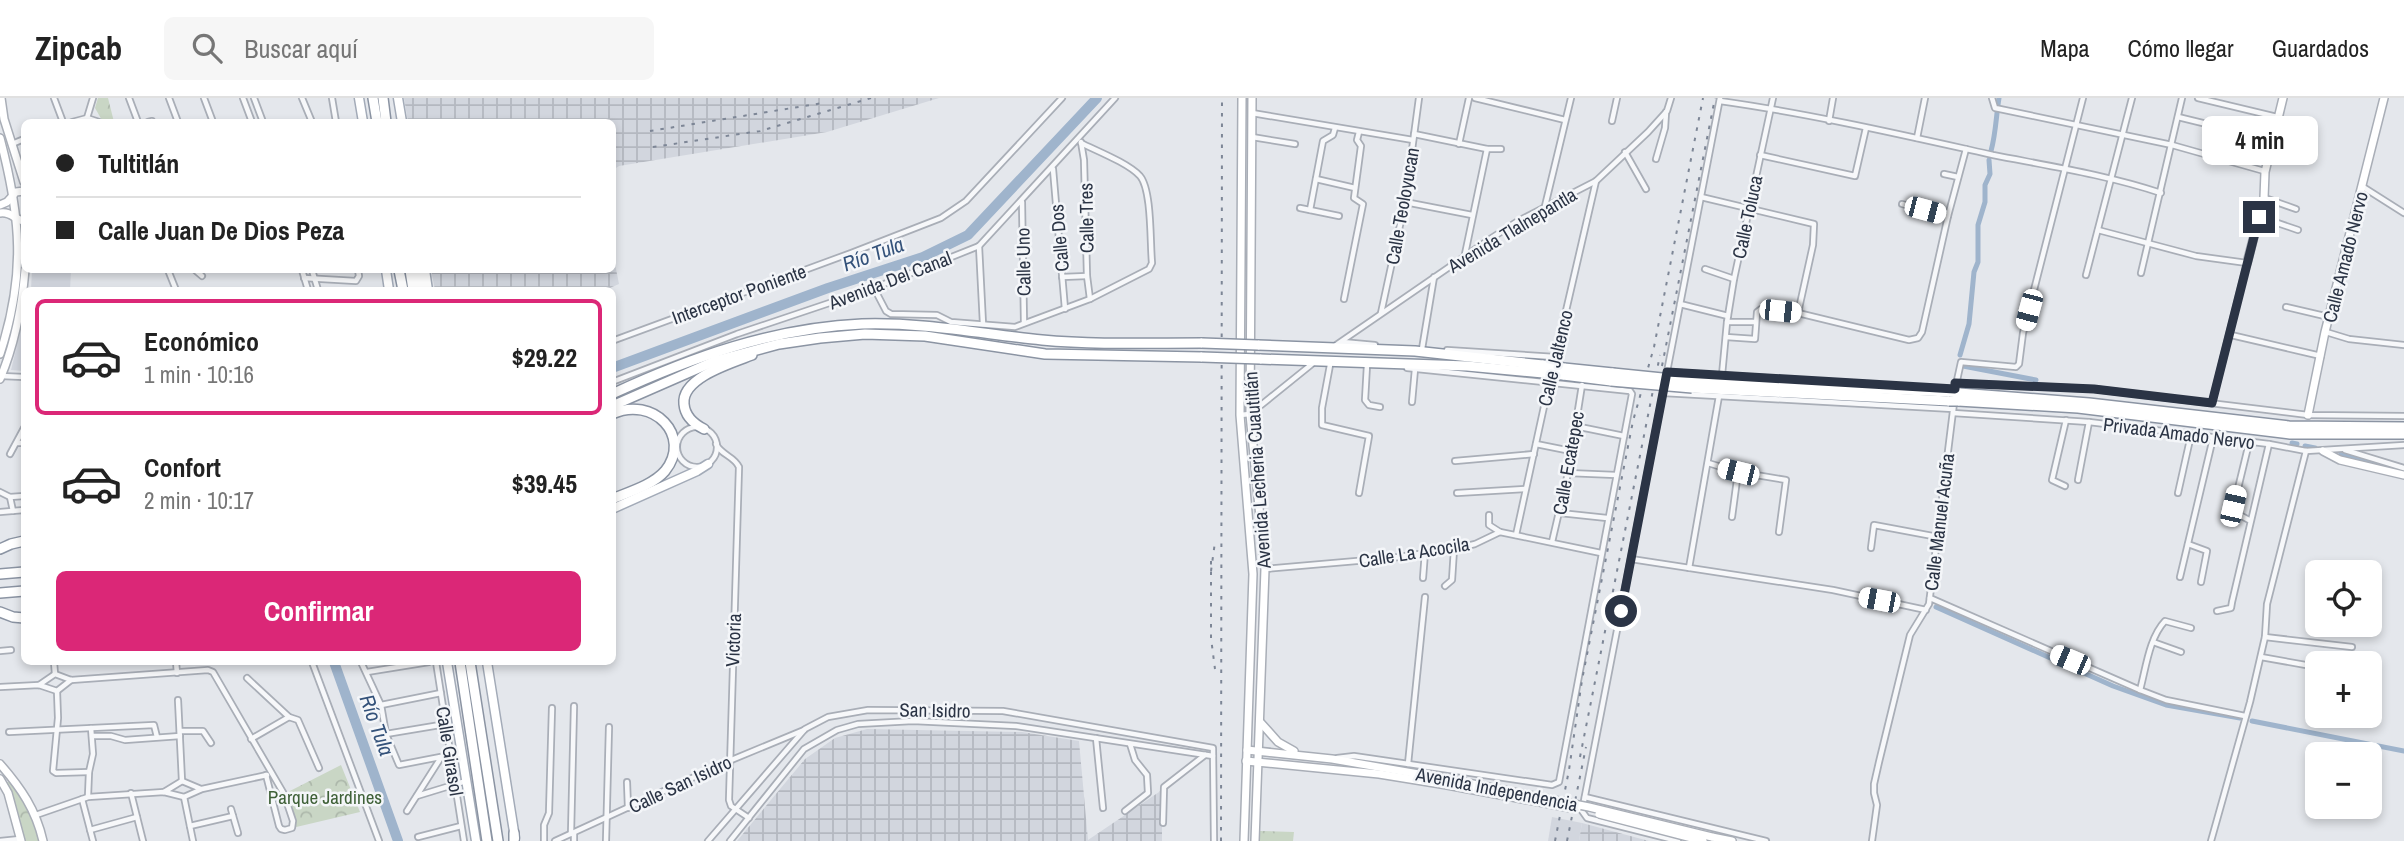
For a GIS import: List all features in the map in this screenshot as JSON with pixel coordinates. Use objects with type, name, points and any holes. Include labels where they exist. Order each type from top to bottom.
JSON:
[{"type":"highway","points":[[373,98],[376,119]]},
{"type":"highway","points":[[383,98],[386,119]]},
{"type":"highway","points":[[616,392],[660,372],[736,344],[778,334],[862,324],[924,327],[1046,341],[1415,351],[1545,373]]},
{"type":"highway","points":[[616,404],[715,361],[779,344],[865,334],[925,336],[1045,354],[1466,366],[1545,373],[1563,371],[1692,385],[2090,403],[2290,430],[2404,434]]},
{"type":"highway","points":[[704,429],[691,420],[684,407],[684,394],[693,382],[755,354],[811,343],[820,338]]},
{"type":"highway","points":[[616,413],[632,408],[648,410],[660,417],[671,433],[675,449],[668,467],[656,479],[616,497]]},
{"type":"highway","points":[[2334,431],[2404,427]]},
{"type":"highway","points":[[671,433],[675,449]]},
{"type":"highway","points":[[0,549],[21,542]]},
{"type":"highway","points":[[0,574],[21,572]]},
{"type":"highway","points":[[0,593],[21,591]]},
{"type":"highway","points":[[0,612],[21,618]]},
{"type":"highway","points":[[460,665],[487,841]]},
{"type":"highway","points":[[470,665],[498,841]]},
{"type":"main road","points":[[1,98],[11,144],[21,163]]},
{"type":"main road","points":[[359,98],[362,119]]},
{"type":"main road","points":[[398,98],[402,119]]},
{"type":"main road","name":"Avenida Lecheria Cuautitlán","points":[[1242,98],[1240,415],[1253,574],[1244,841]]},
{"type":"main road","name":"Avenida Lecheria Cuautitlán","points":[[1252,98],[1250,414],[1265,569],[1255,841]]},
{"type":"main road","points":[[2247,263],[2264,198],[2265,172],[2283,98]]},
{"type":"main road","name":"Calle Amado Nervo","points":[[2308,415],[2325,331],[2384,98]]},
{"type":"main road","points":[[0,138],[12,183],[19,244],[17,286],[11,320],[0,354]]},
{"type":"main road","points":[[0,205],[16,191],[21,191]]},
{"type":"main road","points":[[0,213],[9,213],[21,220]]},
{"type":"main road","points":[[0,375],[21,297]]},
{"type":"main road","points":[[2323,451],[2340,460],[2404,475]]},
{"type":"main road","points":[[616,507],[709,463]]},
{"type":"main road","points":[[448,665],[476,841]]},
{"type":"main road","points":[[487,665],[514,838]]},
{"type":"main road","points":[[1260,723],[1278,742],[1301,755]]},
{"type":"main road","points":[[1247,750],[1259,750]]},
{"type":"main road","name":"Avenida Independencia","points":[[1259,750],[1332,759],[1447,782],[1588,811],[1703,841]]},
{"type":"main road","points":[[1246,761],[1259,762]]},
{"type":"main road","name":"Avenida Independencia","points":[[1259,762],[1447,782],[1589,807],[1732,841]]},
{"type":"main road","points":[[0,764],[13,778],[36,815],[43,841]]},
{"type":"main road","points":[[13,778],[1,781],[8,793],[21,840]]},
{"type":"street","points":[[87,118],[93,98]]},
{"type":"street","points":[[129,98],[137,119]]},
{"type":"street","points":[[169,98],[177,119]]},
{"type":"street","points":[[204,98],[212,119]]},
{"type":"street","points":[[243,98],[251,119]]},
{"type":"street","points":[[254,98],[262,119]]},
{"type":"street","points":[[302,98],[311,119]]},
{"type":"street","points":[[332,98],[336,119]]},
{"type":"street","name":"Interceptor Poniente","points":[[616,340],[941,218],[966,201],[1062,98]]},
{"type":"street","name":"Avenida Del Canal","points":[[616,380],[737,334],[874,288],[979,246],[1081,141],[1115,98]]},
{"type":"street","name":"Calle Teoloyucan","points":[[1381,313],[1405,202],[1419,98]]},
{"type":"street","points":[[1459,144],[1469,98]]},
{"type":"street","points":[[1475,98],[1565,120]]},
{"type":"street","points":[[1485,101],[1490,98]]},
{"type":"street","points":[[1545,207],[1571,98]]},
{"type":"street","points":[[1612,121],[1618,98]]},
{"type":"street","name":"Avenida Tlalnepantla","points":[[1422,349],[1339,344],[1465,255],[1545,207],[1596,181],[1667,111],[1671,98]]},
{"type":"street","name":"Calle Toluca","points":[[1722,375],[1734,279],[1773,98]]},
{"type":"street","points":[[1829,121],[1833,98]]},
{"type":"street","points":[[1917,138],[1925,98]]},
{"type":"street","points":[[1992,98],[1994,106],[2172,145],[2265,172]]},
{"type":"street","points":[[2065,170],[2083,98]]},
{"type":"street","points":[[2086,275],[2132,98]]},
{"type":"street","points":[[2141,273],[2182,98]]},
{"type":"street","points":[[2198,98],[2277,117]]},
{"type":"street","points":[[2232,106],[2234,98]]},
{"type":"street","points":[[56,100],[62,119]]},
{"type":"street","points":[[1678,841],[1587,818],[1582,811],[1720,100],[1917,138],[2161,193]]},
{"type":"street","points":[[1656,159],[1667,111]]},
{"type":"street","points":[[1251,113],[1359,132],[1501,149]]},
{"type":"street","points":[[2178,117],[2219,127]]},
{"type":"street","points":[[83,119],[90,119]]},
{"type":"street","points":[[1310,210],[1323,141],[1333,135],[1335,128]]},
{"type":"street","points":[[1760,155],[1855,176],[1866,128]]},
{"type":"street","points":[[1344,299],[1363,204],[1355,200],[1361,146],[1357,139],[1359,132]]},
{"type":"street","points":[[1251,137],[1295,144]]},
{"type":"street","points":[[0,138],[11,144],[21,140]]},
{"type":"street","points":[[874,288],[886,311],[891,314],[937,315],[951,322],[1015,327],[1090,299],[1149,269],[1152,263],[1147,197],[1143,181],[1134,171],[1081,141]]},
{"type":"street","name":"Calle Tres","points":[[1081,141],[1087,206],[1087,276],[1090,299]]},
{"type":"street","points":[[6,161],[11,144]]},
{"type":"street","points":[[1465,255],[1487,149]]},
{"type":"street","points":[[1726,337],[1755,339],[1757,312],[1761,309],[1798,313],[1909,340],[1918,338],[1922,332],[1966,149]]},
{"type":"street","points":[[1625,152],[1646,189]]},
{"type":"street","name":"Calle Dos","points":[[1053,168],[1065,309]]},
{"type":"street","name":"Calle Manuel Acuña","points":[[1872,841],[1877,805],[1874,784],[1879,762],[1910,635],[1926,610],[1930,598],[1954,398],[1961,362],[2019,366],[2023,333],[2065,170]]},
{"type":"street","points":[[1944,174],[1958,177]]},
{"type":"street","points":[[1316,179],[1355,188]]},
{"type":"street","name":"Calle Jaltenco","points":[[1516,535],[1536,444],[1545,373],[1555,357],[1596,181]]},
{"type":"street","points":[[2363,187],[2404,213]]},
{"type":"street","points":[[1700,197],[1814,224],[1813,245],[1798,313]]},
{"type":"street","points":[[2264,198],[2297,209]]},
{"type":"street","name":"Calle Uno","points":[[1022,200],[1024,324]]},
{"type":"street","points":[[1405,202],[1472,215]]},
{"type":"street","points":[[1902,204],[1948,216]]},
{"type":"street","points":[[1300,208],[1339,216]]},
{"type":"street","points":[[2259,217],[2298,230]]},
{"type":"street","points":[[2098,230],[2196,256],[2247,263],[2212,403]]},
{"type":"street","points":[[979,246],[983,324]]},
{"type":"street","points":[[1705,269],[1734,279]]},
{"type":"street","points":[[198,273],[202,276]]},
{"type":"street","points":[[303,273],[307,287]]},
{"type":"street","points":[[313,273],[317,287]]},
{"type":"street","points":[[304,278],[356,281],[358,273]]},
{"type":"street","points":[[1062,277],[1087,276]]},
{"type":"street","points":[[1434,276],[1422,349],[1555,357]]},
{"type":"street","points":[[1680,304],[1727,319],[1755,322]]},
{"type":"street","points":[[2286,307],[2329,317]]},
{"type":"street","points":[[2325,331],[2349,339],[2404,345]]},
{"type":"street","points":[[2230,335],[2322,356]]},
{"type":"street","points":[[1240,415],[1250,414],[1312,364],[1545,373],[1582,385],[1631,392],[1560,776],[1556,785],[1354,756],[1332,759]]},
{"type":"street","points":[[1330,365],[1322,408],[1322,425],[1369,436],[1359,493]]},
{"type":"street","points":[[1367,365],[1365,400],[1369,405],[1380,407]]},
{"type":"street","points":[[1412,402],[1415,369]]},
{"type":"street","points":[[1667,372],[1954,398]]},
{"type":"street","points":[[0,375],[21,377]]},
{"type":"street","name":"Calle Ecatepec","points":[[1552,542],[1568,473],[1582,385]]},
{"type":"street","points":[[1663,393],[1954,398],[2094,389],[2308,415],[2404,416]]},
{"type":"street","points":[[1689,568],[1719,396]]},
{"type":"street","name":"Privada Amado Nervo","points":[[1954,398],[2067,420],[2269,444],[2306,451],[2404,445]]},
{"type":"street","points":[[2065,486],[2053,481],[2067,420]]},
{"type":"street","points":[[2078,480],[2089,422]]},
{"type":"street","points":[[1575,426],[1624,436]]},
{"type":"street","points":[[709,463],[716,451],[716,443],[711,433],[693,428],[686,431],[675,449],[686,464],[697,467],[729,457]]},
{"type":"street","points":[[10,454],[21,434]]},
{"type":"street","points":[[2178,493],[2191,435]]},
{"type":"street","points":[[2180,577],[2213,438]]},
{"type":"street","name":"Victoria","points":[[716,443],[721,452],[735,460],[739,467],[729,761],[729,800],[731,806],[736,809]]},
{"type":"street","points":[[2249,443],[2233,509],[2249,520]]},
{"type":"street","points":[[1536,444],[1571,451]]},
{"type":"street","points":[[2217,611],[2231,607],[2249,520],[2269,444]]},
{"type":"street","points":[[2340,449],[2404,468]]},
{"type":"street","points":[[2211,841],[2265,637],[2267,604],[2306,451]]},
{"type":"street","points":[[1455,461],[1534,454]]},
{"type":"street","points":[[1708,464],[1786,480],[1779,532]]},
{"type":"street","points":[[1732,517],[1738,472]]},
{"type":"street","points":[[1568,473],[1616,475]]},
{"type":"street","points":[[1457,493],[1525,489]]},
{"type":"street","points":[[0,492],[10,497],[21,496]]},
{"type":"street","points":[[10,497],[13,511]]},
{"type":"street","points":[[0,512],[21,510]]},
{"type":"street","points":[[1560,513],[1607,518]]},
{"type":"street","points":[[1489,515],[1489,525],[1500,532],[1601,553]]},
{"type":"street","points":[[1871,548],[1874,525],[1938,537]]},
{"type":"street","name":"Calle La Acocila","points":[[1265,569],[1391,558],[1454,549],[1475,544],[1500,532]]},
{"type":"street","points":[[2188,544],[2207,551],[2201,582]]},
{"type":"street","points":[[1445,586],[1452,580],[1454,549]]},
{"type":"street","points":[[1423,578],[1425,552]]},
{"type":"street","points":[[1631,559],[1833,590],[1926,610]]},
{"type":"street","points":[[1408,764],[1425,597]]},
{"type":"street","points":[[1930,598],[2166,700],[2245,716]]},
{"type":"street","points":[[2140,690],[2153,642],[2165,621],[2191,628]]},
{"type":"street","points":[[2265,637],[2352,647]]},
{"type":"street","points":[[2153,642],[2181,652]]},
{"type":"street","points":[[0,651],[11,650]]},
{"type":"street","points":[[2260,657],[2305,665]]},
{"type":"street","points":[[54,665],[55,674]]},
{"type":"street","points":[[176,665],[177,673]]},
{"type":"street","points":[[313,665],[379,841]]},
{"type":"street","points":[[363,665],[381,705],[386,734],[399,765],[461,753]]},
{"type":"street","points":[[368,672],[411,665]]},
{"type":"street","name":"Calle Girasol","points":[[436,665],[464,841]]},
{"type":"street","points":[[55,674],[71,680],[208,670],[213,672],[269,775],[288,802],[292,828],[285,830],[279,825],[269,775]]},
{"type":"street","points":[[39,685],[55,674]]},
{"type":"street","points":[[247,678],[289,718],[299,720],[319,768]]},
{"type":"street","points":[[57,691],[71,680]]},
{"type":"street","points":[[0,687],[39,685],[57,691]]},
{"type":"street","points":[[57,691],[53,771],[89,772]]},
{"type":"street","points":[[381,705],[441,693]]},
{"type":"street","points":[[178,700],[182,781]]},
{"type":"street","points":[[574,706],[574,841]]},
{"type":"street","points":[[544,841],[544,825],[548,813],[552,708]]},
{"type":"street","name":"San Isidro","points":[[708,841],[805,729],[828,717],[869,710],[1003,711],[1213,747],[1213,756],[1016,726],[913,721],[858,724],[837,730],[804,749],[730,841]]},
{"type":"street","points":[[386,734],[445,721],[456,716]]},
{"type":"street","points":[[251,739],[289,718]]},
{"type":"street","points":[[9,732],[155,725],[157,737]]},
{"type":"street","points":[[119,727],[119,739]]},
{"type":"street","points":[[606,841],[609,727]]},
{"type":"street","points":[[91,728],[93,754],[85,798],[93,841]]},
{"type":"street","name":"Calle San Isidro","points":[[555,841],[805,729]]},
{"type":"street","points":[[92,736],[119,739],[203,731],[211,743]]},
{"type":"street","points":[[1096,738],[1104,808]]},
{"type":"street","points":[[1125,811],[1148,793],[1147,775],[1135,760],[1130,744]]},
{"type":"street","points":[[1163,823],[1164,787],[1206,755]]},
{"type":"street","points":[[1213,756],[1213,841]]},
{"type":"street","points":[[407,811],[440,759]]},
{"type":"street","points":[[36,815],[85,798],[164,792],[184,797],[202,789],[269,775]]},
{"type":"street","points":[[164,792],[182,781]]},
{"type":"street","points":[[182,781],[202,789]]},
{"type":"street","points":[[417,796],[466,781]]},
{"type":"street","points":[[627,782],[628,808]]},
{"type":"street","points":[[176,785],[176,795]]},
{"type":"street","points":[[131,793],[143,841]]},
{"type":"street","points":[[184,797],[193,841]]},
{"type":"street","points":[[1585,797],[1766,841]]},
{"type":"street","points":[[231,809],[238,833]]},
{"type":"street","points":[[736,809],[749,818]]},
{"type":"street","points":[[190,825],[233,816]]},
{"type":"street","points":[[90,830],[137,817]]},
{"type":"street","points":[[418,837],[461,825]]},
{"type":"street","points":[[0,841],[21,840]]},
{"type":"shaded area","points":[[404,98],[939,98],[827,132],[616,168],[616,119],[408,119]]},
{"type":"shaded area","points":[[616,269],[619,284],[612,287],[434,287],[432,273],[616,273]]},
{"type":"shaded area","points":[[32,273],[71,273],[70,287],[31,287]]},
{"type":"shaded area","points":[[21,329],[21,371],[11,370]]},
{"type":"shaded area","points":[[867,729],[1022,732],[1079,741],[1088,840],[1162,790],[1162,841],[737,841],[805,759],[835,738]]},
{"type":"shaded area","points":[[1552,817],[1582,823],[1579,841],[1548,841]]},
{"type":"shaded area","points":[[1582,823],[1649,841],[1579,841]]},
{"type":"green space","points":[[98,98],[108,98],[113,119],[101,119],[95,108]]},
{"type":"green space","name":"Parque Jardines","points":[[341,765],[360,812],[292,828],[293,821],[284,794]]},
{"type":"green space","points":[[12,780],[27,800],[42,841],[23,841],[6,783]]},
{"type":"green space","points":[[1260,831],[1294,832],[1293,841],[1260,841]]},
{"type":"waterway","name":"Río Tula","points":[[616,367],[828,288],[923,257],[968,235],[1097,98]]},
{"type":"waterway","points":[[1991,151],[1999,98]]},
{"type":"waterway","points":[[1960,355],[1969,324],[1974,272],[1978,262],[1978,225],[1985,202],[1985,185],[1990,174],[1989,160]]},
{"type":"waterway","points":[[1963,366],[2036,380]]},
{"type":"waterway","points":[[2292,443],[2297,444]]},
{"type":"waterway","points":[[2305,446],[2315,448]]},
{"type":"waterway","points":[[2341,453],[2391,469]]},
{"type":"waterway","points":[[1936,607],[2113,686],[2166,705],[2240,718]]},
{"type":"waterway","name":"Río Tula","points":[[335,665],[398,841]]},
{"type":"waterway","points":[[2252,721],[2404,751]]},
{"type":"railway","points":[[653,147],[760,131],[871,98]]},
{"type":"railway","points":[[1221,841],[1222,98]]},
{"type":"railway","points":[[1555,841],[1582,680],[1633,421],[1654,347],[1703,98]]},
{"type":"railway","points":[[1662,366],[1715,98]]},
{"type":"railway","points":[[650,131],[823,103]]},
{"type":"railway","points":[[1580,757],[1660,355]]},
{"type":"railway","points":[[1211,571],[1215,542]]},
{"type":"railway","points":[[1211,561],[1211,638],[1215,669]]},
{"type":"railway","points":[[1567,841],[1586,747]]},
{"type":"route","points":[[1621,611],[1667,372],[1955,389],[1955,383],[2094,389],[2212,403],[2259,217]]}]
